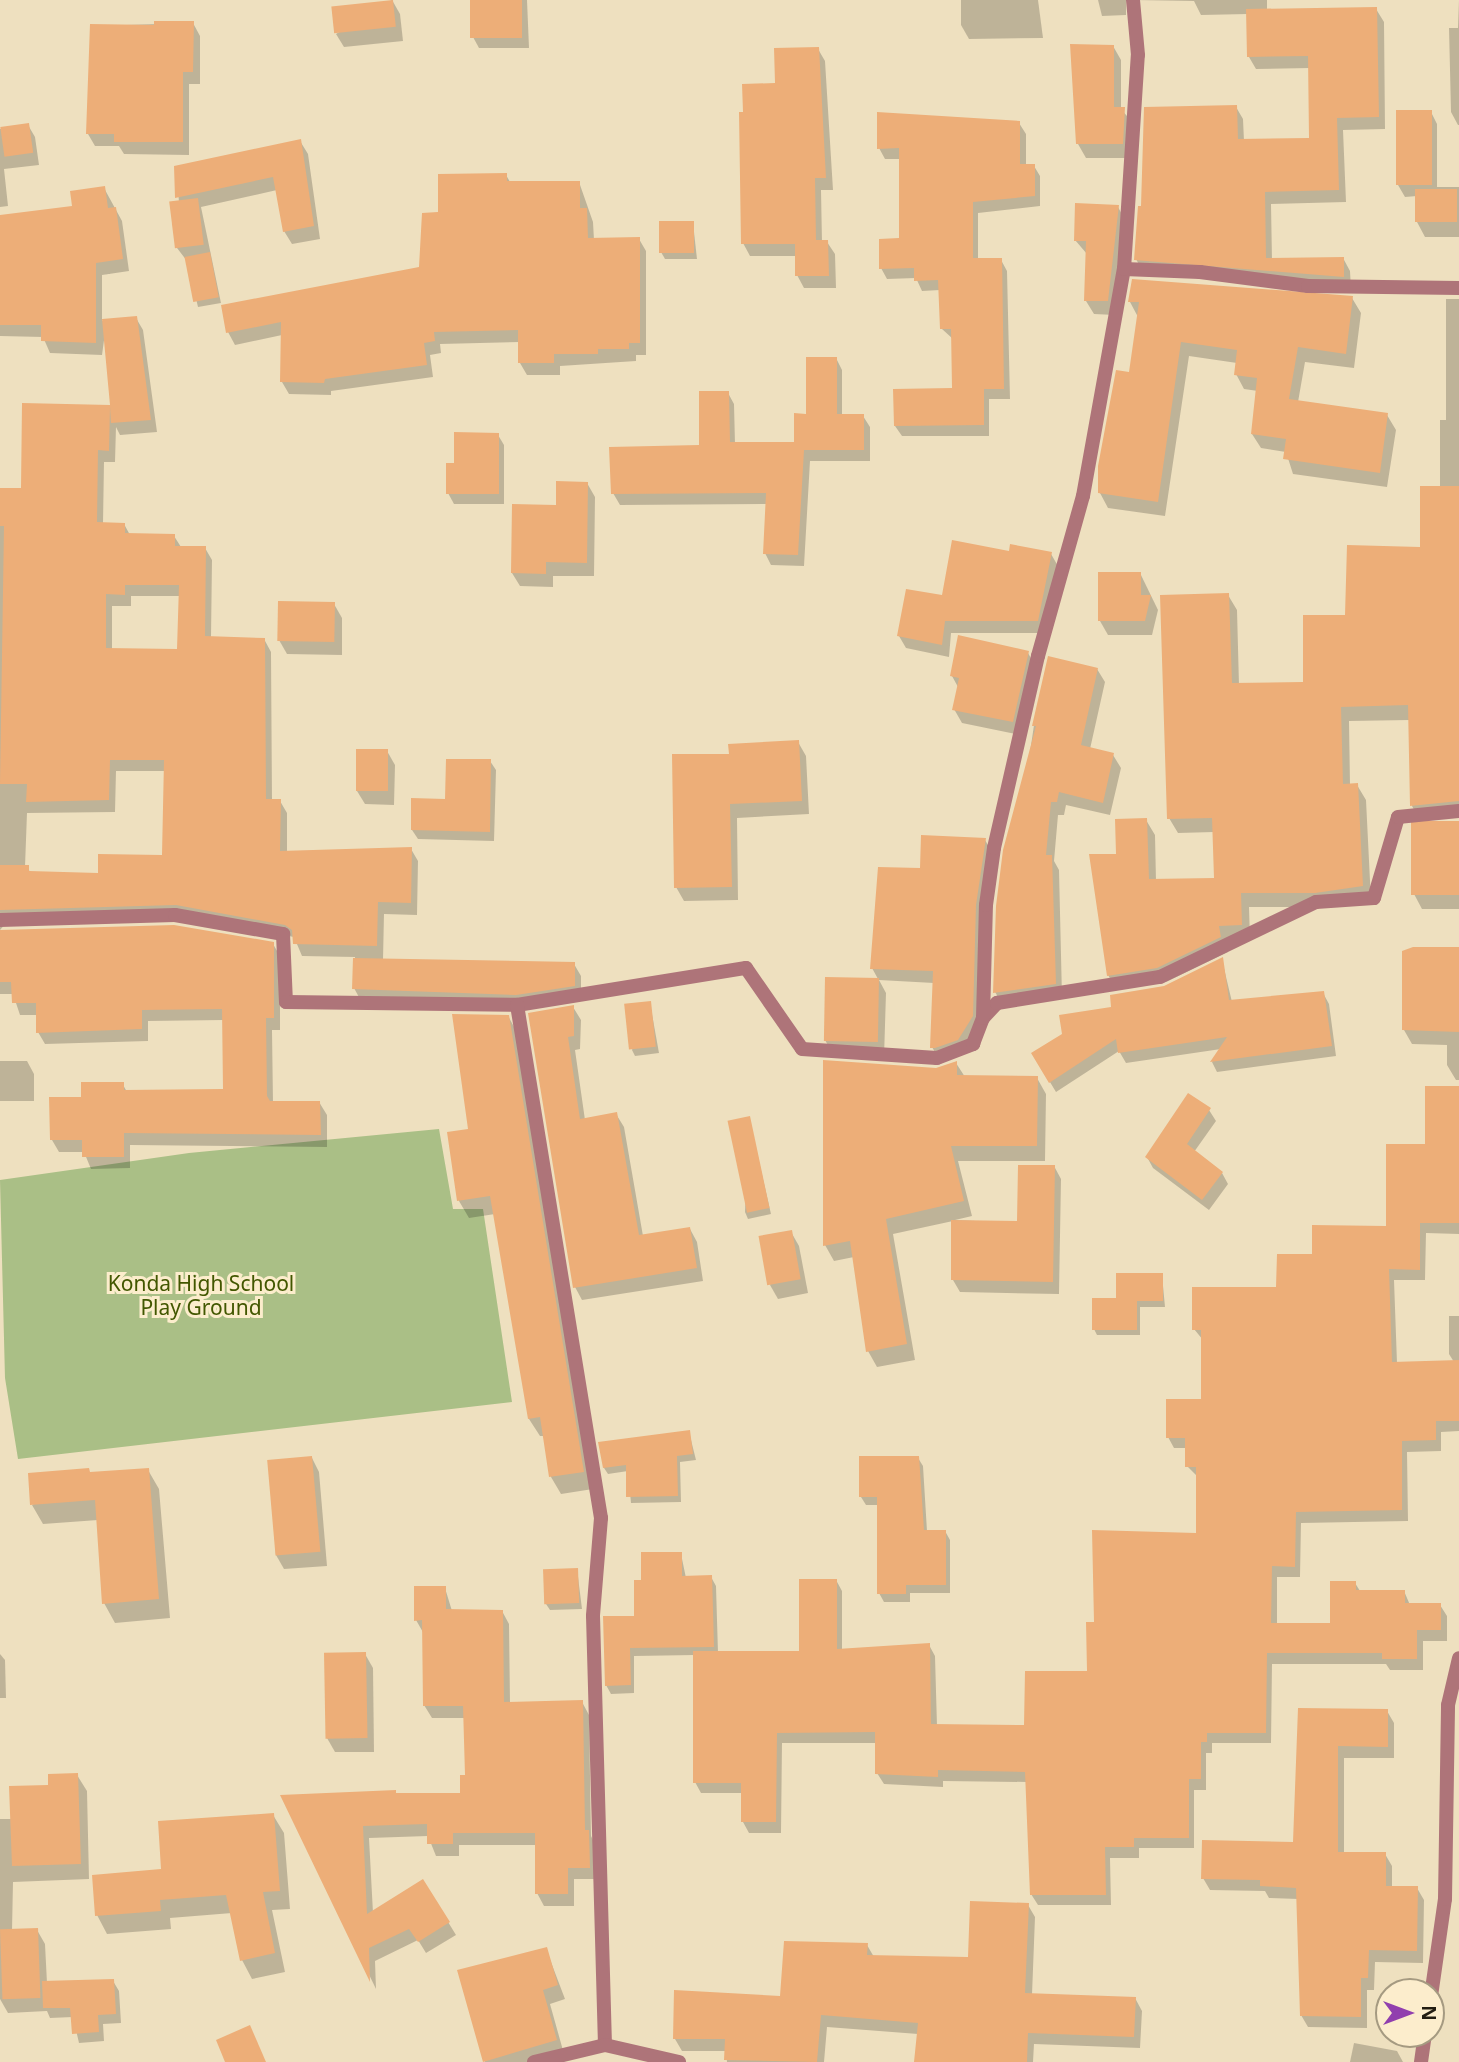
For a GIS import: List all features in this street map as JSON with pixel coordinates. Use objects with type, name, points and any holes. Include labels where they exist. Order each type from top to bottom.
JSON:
[{"type":"street","points":[[983,1018],[986,905],[994,848],[1038,656],[1083,496],[1124,269],[1138,55],[1133,0]]},
{"type":"street","points":[[1124,269],[1200,272],[1308,286],[1459,288]]},
{"type":"street","points":[[0,920],[176,915],[283,934],[286,1002],[517,1005],[746,968],[802,1049],[937,1058],[972,1044],[983,1018],[997,1003],[1160,976],[1316,902],[1374,898],[1398,817],[1459,811]]},
{"type":"street","points":[[517,1005],[601,1518],[593,1616],[605,2045]]},
{"type":"street","points":[[1434,1978],[1445,1899],[1448,1705],[1459,1658]]},
{"type":"street","points":[[534,2062],[605,2045],[679,2062]]},
{"type":"green space","name":"Konda High School Play Ground","points":[[439,1129],[453,1209],[483,1209],[512,1402],[18,1459],[5,1378],[0,1180],[189,1153]]},
{"type":"building","points":[[393,0],[396,27],[334,33],[331,6]]},
{"type":"building","points":[[470,0],[522,0],[522,38],[470,38]]},
{"type":"building","points":[[1377,7],[1379,117],[1337,118],[1339,190],[1265,192],[1266,258],[1344,257],[1344,277],[1134,260],[1138,206],[1141,206],[1144,107],[1237,105],[1238,139],[1309,138],[1308,56],[1247,57],[1246,9]]},
{"type":"building","points":[[154,21],[194,21],[193,72],[183,72],[183,142],[114,142],[114,134],[86,134],[90,24],[154,25]]},
{"type":"building","points":[[1070,44],[1114,45],[1114,107],[1125,107],[1123,144],[1076,144]]},
{"type":"building","points":[[819,47],[826,178],[815,178],[816,240],[828,240],[829,276],[795,276],[795,244],[741,244],[739,112],[743,112],[742,84],[775,83],[774,48]]},
{"type":"building","points":[[1396,110],[1432,110],[1432,185],[1396,185]]},
{"type":"building","points":[[877,112],[1020,121],[1020,164],[1035,164],[1035,196],[973,202],[973,258],[1002,258],[1004,389],[984,389],[984,425],[894,426],[893,389],[952,388],[951,329],[940,329],[938,280],[914,281],[914,268],[879,269],[879,239],[899,238],[899,148],[877,149]]},
{"type":"building","points":[[29,123],[33,153],[4,157],[0,127]]},
{"type":"building","points":[[301,139],[314,226],[283,232],[273,177],[175,198],[174,166]]},
{"type":"building","points":[[507,173],[507,181],[580,181],[580,208],[587,208],[588,238],[640,237],[640,343],[629,343],[629,349],[598,349],[598,354],[554,354],[554,363],[518,363],[518,330],[434,332],[435,341],[424,343],[427,365],[325,379],[324,383],[280,382],[281,322],[226,333],[221,305],[419,267],[422,213],[438,212],[438,174]]},
{"type":"building","points":[[105,186],[108,208],[116,207],[123,259],[96,263],[96,343],[41,341],[41,325],[0,325],[0,215],[72,206],[70,191]]},
{"type":"building","points":[[1415,189],[1457,189],[1457,222],[1415,222]]},
{"type":"building","points":[[198,198],[204,245],[175,248],[169,202]]},
{"type":"building","points":[[1075,203],[1119,205],[1108,301],[1084,301],[1086,241],[1074,241]]},
{"type":"building","points":[[659,221],[694,221],[694,253],[659,253]]},
{"type":"building","points":[[210,252],[219,297],[193,302],[184,257]]},
{"type":"building","points":[[1132,279],[1353,296],[1346,354],[1298,347],[1289,399],[1388,413],[1380,473],[1283,459],[1286,439],[1251,434],[1257,378],[1234,375],[1237,350],[1181,342],[1158,502],[1098,493],[1098,466],[1116,370],[1129,372],[1139,302],[1128,302]]},
{"type":"building","points":[[137,316],[151,420],[111,423],[110,407],[109,451],[98,450],[97,522],[125,523],[125,533],[175,534],[175,546],[206,546],[205,636],[265,638],[266,799],[281,799],[280,851],[412,847],[411,903],[378,902],[377,946],[293,944],[292,930],[285,925],[176,905],[0,910],[0,865],[29,865],[29,871],[98,873],[98,854],[162,855],[164,760],[110,760],[109,800],[26,802],[27,784],[0,784],[4,526],[0,526],[0,488],[21,488],[22,403],[110,405],[102,319]],"holes":[[[125,585],[179,585],[177,649],[106,648],[106,594],[125,595]]]},
{"type":"building","points":[[806,357],[837,357],[837,414],[864,414],[864,450],[804,450],[798,555],[763,554],[766,493],[611,494],[609,447],[699,445],[699,391],[729,391],[730,442],[794,442],[794,413],[806,414]]},
{"type":"building","points":[[454,432],[499,433],[499,494],[446,494],[446,463],[454,463]]},
{"type":"building","points":[[556,481],[588,482],[587,563],[546,562],[546,574],[511,573],[512,504],[556,505]]},
{"type":"building","points":[[1420,486],[1459,486],[1459,801],[1410,806],[1408,705],[1341,707],[1343,784],[1358,783],[1363,886],[1315,893],[1241,893],[1242,925],[1219,926],[1221,937],[1157,968],[1107,976],[1089,854],[1116,854],[1115,819],[1147,818],[1149,879],[1214,878],[1212,818],[1167,819],[1160,595],[1229,593],[1232,683],[1303,682],[1303,615],[1345,615],[1347,545],[1420,547]]},
{"type":"building","points":[[952,540],[1009,551],[1010,544],[1052,552],[1038,621],[945,621],[942,645],[897,636],[906,589],[942,595]]},
{"type":"building","points":[[1098,572],[1141,572],[1141,595],[1151,595],[1145,621],[1098,621]]},
{"type":"building","points":[[278,601],[335,602],[334,642],[277,641]]},
{"type":"building","points":[[958,635],[1029,651],[1013,722],[952,710],[959,678],[950,676]]},
{"type":"building","points":[[1048,656],[1098,668],[1081,745],[1114,753],[1103,803],[1059,792],[1057,802],[1051,802],[1046,855],[1052,855],[1056,984],[993,993],[996,906],[1003,850],[1036,726],[1032,726]]},
{"type":"building","points":[[799,740],[802,801],[730,804],[732,887],[674,888],[672,754],[729,754],[728,744]]},
{"type":"building","points":[[356,749],[388,749],[388,791],[356,791]]},
{"type":"building","points":[[446,759],[491,759],[490,832],[411,830],[411,798],[445,799]]},
{"type":"building","points":[[1411,821],[1459,821],[1459,895],[1411,895]]},
{"type":"building","points":[[921,835],[986,838],[976,905],[973,1016],[958,1040],[935,1048],[930,1048],[933,971],[870,969],[878,867],[920,868]]},
{"type":"building","points":[[174,925],[274,942],[274,1018],[266,1018],[267,1096],[270,1101],[320,1101],[321,1135],[124,1133],[124,1157],[82,1157],[82,1140],[50,1140],[49,1097],[81,1097],[81,1082],[124,1082],[124,1090],[223,1089],[222,1009],[142,1010],[142,1029],[36,1033],[36,1003],[12,1003],[11,982],[0,982],[0,930]]},
{"type":"building","points":[[1413,947],[1459,947],[1459,1032],[1402,1030],[1402,951]]},
{"type":"building","points":[[1223,957],[1229,1000],[1324,991],[1332,1046],[1210,1062],[1227,1037],[1118,1053],[1116,1039],[1049,1083],[1031,1053],[1062,1034],[1059,1015],[1111,1007],[1110,995],[1164,986]]},
{"type":"building","points":[[353,958],[575,962],[575,986],[516,995],[352,989]]},
{"type":"building","points":[[825,977],[879,978],[878,1042],[824,1041]]},
{"type":"building","points":[[651,1001],[656,1047],[629,1050],[624,1004]]},
{"type":"building","points":[[574,1005],[574,1036],[568,1037],[580,1119],[617,1112],[639,1235],[690,1227],[697,1268],[573,1288],[528,1013]]},
{"type":"building","points":[[452,1014],[509,1015],[584,1472],[549,1477],[540,1417],[528,1419],[490,1196],[457,1201],[447,1132],[468,1129]]},
{"type":"building","points":[[823,1060],[936,1068],[957,1061],[957,1075],[1038,1076],[1037,1146],[951,1146],[964,1201],[886,1219],[907,1344],[866,1352],[850,1241],[823,1246]]},
{"type":"building","points":[[1425,1086],[1459,1086],[1459,1223],[1420,1223],[1420,1270],[1389,1269],[1392,1362],[1459,1360],[1459,1421],[1436,1421],[1436,1440],[1402,1441],[1402,1510],[1296,1512],[1295,1567],[1272,1566],[1271,1623],[1330,1623],[1330,1581],[1356,1581],[1356,1590],[1405,1590],[1405,1603],[1441,1603],[1441,1630],[1417,1630],[1417,1659],[1382,1659],[1382,1653],[1267,1653],[1266,1733],[1207,1733],[1207,1742],[1201,1742],[1201,1779],[1189,1779],[1189,1838],[1134,1838],[1134,1847],[1105,1847],[1106,1895],[1030,1895],[1025,1772],[938,1770],[938,1777],[875,1774],[875,1732],[777,1733],[776,1822],[741,1822],[741,1783],[693,1783],[693,1651],[799,1651],[799,1579],[837,1579],[837,1649],[930,1643],[931,1724],[1024,1725],[1025,1671],[1087,1671],[1086,1622],[1094,1622],[1092,1530],[1196,1533],[1196,1467],[1185,1467],[1185,1438],[1166,1438],[1166,1399],[1201,1399],[1201,1330],[1192,1330],[1192,1287],[1276,1287],[1277,1254],[1312,1254],[1312,1225],[1386,1226],[1386,1144],[1425,1144]]},
{"type":"building","points":[[1188,1093],[1211,1108],[1187,1144],[1223,1172],[1202,1200],[1145,1157]]},
{"type":"building","points":[[750,1116],[770,1208],[747,1213],[728,1121]]},
{"type":"building","points":[[1018,1165],[1055,1165],[1053,1282],[951,1280],[951,1220],[1017,1221]]},
{"type":"building","points":[[792,1230],[801,1279],[767,1285],[759,1236]]},
{"type":"building","points":[[1116,1273],[1163,1273],[1163,1301],[1137,1301],[1137,1330],[1092,1330],[1092,1298],[1116,1298]]},
{"type":"building","points":[[690,1430],[693,1454],[677,1456],[678,1496],[626,1497],[626,1465],[603,1468],[598,1442]]},
{"type":"building","points":[[312,1456],[320,1552],[276,1556],[267,1460]]},
{"type":"building","points":[[859,1456],[919,1456],[924,1530],[946,1530],[946,1585],[906,1585],[906,1594],[877,1594],[877,1497],[859,1497]]},
{"type":"building","points":[[89,1468],[90,1472],[149,1468],[159,1599],[102,1604],[95,1500],[30,1505],[28,1473]]},
{"type":"building","points":[[641,1552],[682,1552],[682,1576],[712,1575],[714,1647],[630,1648],[631,1685],[605,1686],[603,1616],[634,1616],[634,1580],[641,1580]]},
{"type":"building","points":[[578,1568],[579,1603],[544,1604],[543,1569]]},
{"type":"building","points":[[414,1586],[446,1586],[446,1609],[503,1610],[504,1702],[583,1700],[585,1830],[589,1830],[590,1868],[568,1868],[568,1894],[535,1894],[535,1833],[453,1833],[453,1844],[427,1844],[427,1824],[363,1826],[367,1914],[423,1879],[450,1922],[418,1942],[409,1929],[369,1948],[370,1982],[280,1795],[396,1790],[396,1793],[460,1793],[460,1775],[465,1775],[463,1706],[423,1706],[422,1620],[414,1621]]},
{"type":"building","points":[[366,1652],[368,1738],[326,1739],[324,1653]]},
{"type":"building","points":[[1298,1708],[1388,1709],[1388,1747],[1338,1746],[1338,1852],[1386,1852],[1386,1886],[1418,1886],[1417,1951],[1369,1950],[1368,1978],[1361,1978],[1361,2017],[1300,2016],[1296,1888],[1260,1886],[1260,1880],[1201,1879],[1202,1840],[1293,1842]]},
{"type":"building","points":[[78,1773],[81,1864],[12,1866],[9,1786],[48,1785],[48,1774]]},
{"type":"building","points":[[274,1813],[280,1891],[263,1892],[275,1953],[240,1961],[226,1895],[160,1900],[161,1911],[95,1916],[92,1875],[161,1869],[158,1821]]},
{"type":"building","points":[[970,1901],[1029,1903],[1025,1993],[1136,1997],[1134,2037],[1028,2033],[1027,2062],[914,2062],[918,2023],[821,2015],[817,2062],[724,2060],[725,2039],[673,2039],[674,1990],[780,1996],[784,1941],[868,1943],[867,1955],[968,1957]]},
{"type":"building","points":[[38,1928],[40,1998],[2,1999],[0,1929]]},
{"type":"building","points":[[547,1947],[558,1985],[543,1990],[557,2040],[483,2062],[457,1970]]},
{"type":"building","points":[[114,1979],[116,2014],[98,2015],[99,2032],[72,2034],[70,2008],[43,2008],[42,1981]]},
{"type":"building","points":[[250,2025],[266,2062],[225,2062],[216,2040]]}]
